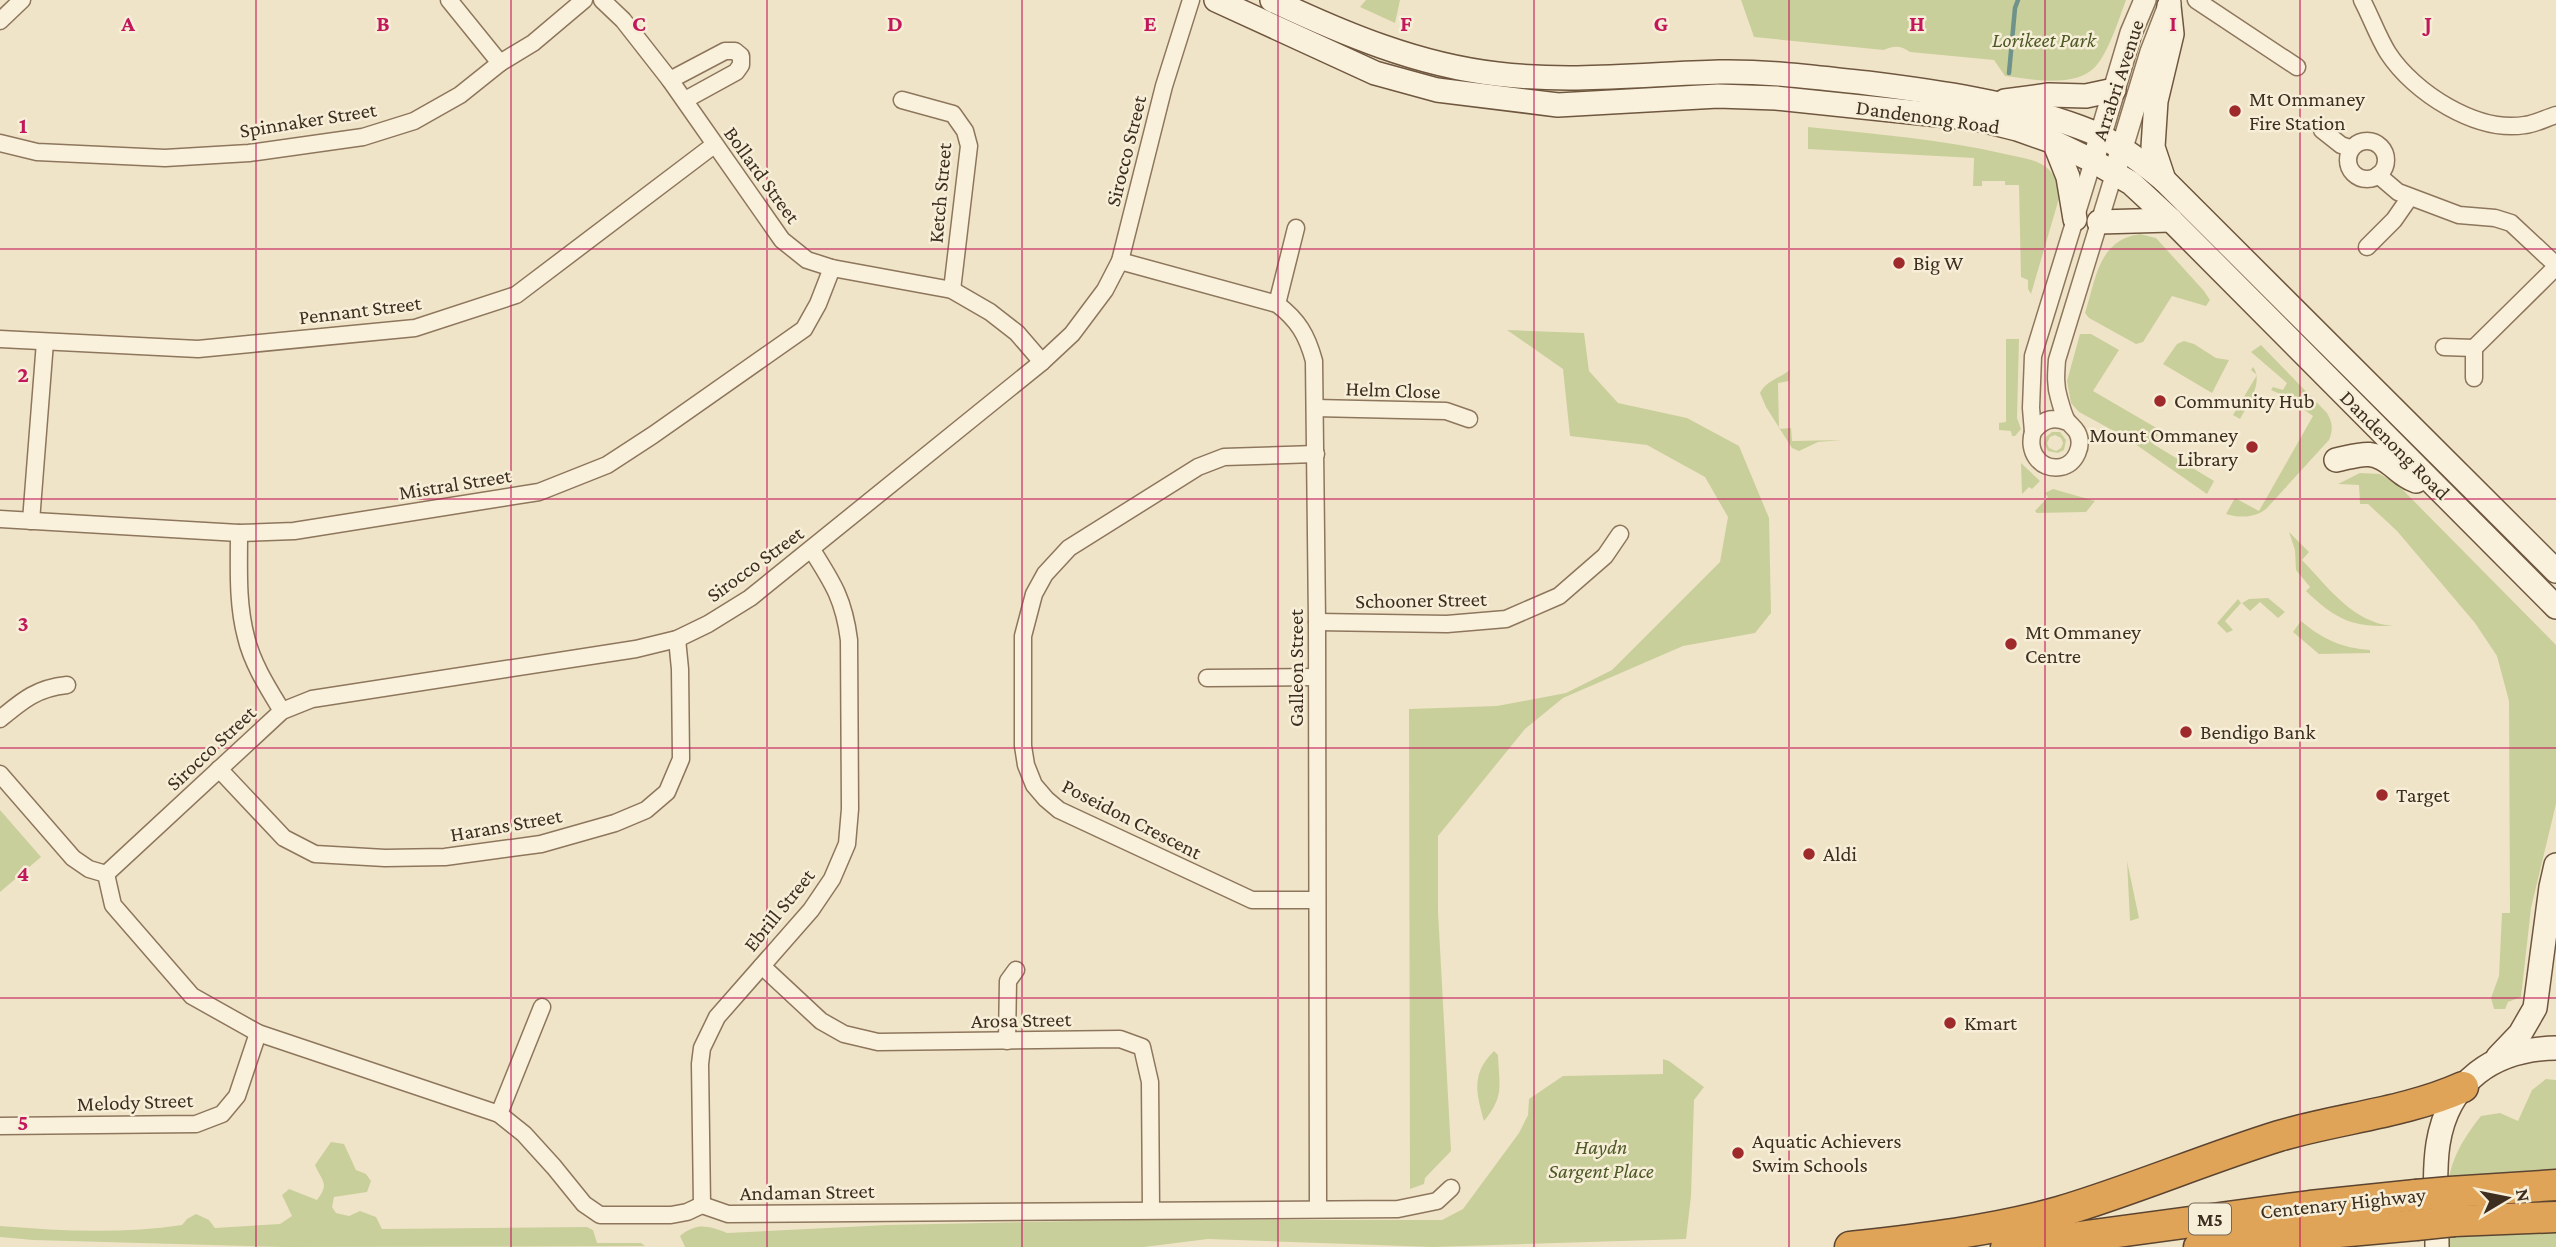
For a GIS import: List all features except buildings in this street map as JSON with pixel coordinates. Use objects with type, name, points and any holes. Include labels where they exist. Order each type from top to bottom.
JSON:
[{"type":"highway","points":[[1850,1247],[1969,1232],[2059,1212],[2254,1144],[2321,1124],[2422,1103],[2463,1087]]},
{"type":"highway","name":"Centenary Highway","points":[[2006,1247],[2310,1206],[2556,1185]]},
{"type":"highway","name":"Centenary Highway","points":[[2200,1247],[2416,1225],[2556,1217]]},
{"type":"main road","name":"Dandenong Road","points":[[1216,0],[1375,73],[1437,90],[1558,105],[1718,96],[1776,98],[1977,119],[2054,142],[2092,161],[2111,183],[2131,183],[2171,220],[2556,607]]},
{"type":"main road","name":"Dandenong Road","points":[[1272,0],[1354,37],[1416,58],[1497,74],[1578,79],[1763,72],[1944,93],[2068,123],[2100,136],[2122,148],[2164,180],[2556,571]]},
{"type":"main road","points":[[2164,180],[2153,147],[2156,101],[2172,34],[2171,3]]},
{"type":"main road","points":[[1991,103],[2049,96],[2086,96],[2114,90]]},
{"type":"main road","points":[[2054,142],[2068,177],[2075,219]]},
{"type":"main road","points":[[2099,222],[2171,220]]},
{"type":"main road","points":[[2336,460],[2367,453],[2382,456],[2408,478],[2439,489]]},
{"type":"main road","points":[[2437,1247],[2438,1147],[2446,1114],[2463,1087],[2514,1042],[2535,1008],[2551,922],[2556,865]]},
{"type":"main road","points":[[2492,1062],[2528,1051],[2556,1048]]},
{"type":"street","points":[[0,21],[22,0]]},
{"type":"street","points":[[450,0],[500,63]]},
{"type":"street","name":"Spinnaker Street","points":[[0,143],[37,152],[164,158],[249,153],[363,137],[414,121],[460,95],[500,63],[533,43],[584,0]]},
{"type":"street","name":"Bollard Street","points":[[602,0],[623,20],[670,80],[782,240],[807,260],[832,268],[952,290],[990,312],[1017,333],[1042,362]]},
{"type":"street","name":"Sirocco Street","points":[[106,874],[282,711],[312,699],[636,649],[677,639],[708,624],[750,598],[812,550],[1042,362],[1073,334],[1095,305],[1120,261],[1164,86],[1191,0]]},
{"type":"street","name":"Arrabri Avenue","points":[[2092,161],[2131,33],[2145,0]]},
{"type":"street","points":[[2196,0],[2297,67]]},
{"type":"street","points":[[2362,0],[2389,54],[2421,90],[2452,109],[2488,123],[2525,125],[2556,115]]},
{"type":"street","name":"Arrabri Avenue","points":[[2111,183],[2151,52],[2171,3]]},
{"type":"street","points":[[670,80],[725,51],[735,51],[741,56],[741,65],[736,72],[685,100]]},
{"type":"street","name":"Ketch Street","points":[[902,100],[953,114],[965,131],[969,146],[952,290]]},
{"type":"street","points":[[2322,130],[2341,145],[2350,148]]},
{"type":"street","points":[[2361,141],[2379,144],[2386,161],[2378,175],[2364,179],[2352,173],[2347,161],[2350,148],[2361,141]]},
{"type":"street","name":"Pennant Street","points":[[0,339],[198,349],[415,328],[516,295],[714,145]]},
{"type":"street","points":[[2092,161],[2033,356],[2031,408],[2034,432],[2031,447],[2038,460],[2051,467],[2066,465],[2072,461],[2079,448],[2077,433],[2067,422],[2058,397],[2055,382],[2057,360],[2111,183]]},
{"type":"street","points":[[2378,175],[2398,192],[2459,215],[2495,218],[2511,223],[2556,266],[2474,348],[2474,378]]},
{"type":"street","points":[[2367,247],[2395,220],[2410,197]]},
{"type":"street","points":[[1277,304],[1296,228]]},
{"type":"street","name":"Galleon Street","points":[[1120,261],[1277,304],[1292,315],[1307,336],[1314,360],[1318,1208]]},
{"type":"street","name":"Mistral Street","points":[[0,519],[239,533],[294,531],[539,492],[607,465],[804,329],[818,304],[832,268]]},
{"type":"street","points":[[31,521],[45,342]]},
{"type":"street","points":[[2444,347],[2474,348]]},
{"type":"street","name":"Helm Close","points":[[1315,408],[1446,411],[1469,419]]},
{"type":"street","points":[[2034,432],[2047,420],[2060,419],[2067,422]]},
{"type":"street","name":"Poseidon Crescent","points":[[1316,454],[1224,457],[1198,467],[1069,548],[1045,575],[1034,594],[1023,636],[1023,650],[1025,756],[1034,785],[1045,799],[1059,810],[1251,900],[1317,900]]},
{"type":"street","points":[[239,533],[239,601],[246,639],[263,680],[282,711]]},
{"type":"street","name":"Schooner Street","points":[[1317,622],[1447,624],[1506,619],[1559,596],[1605,556],[1620,534]]},
{"type":"street","name":"Ebrill Street","points":[[702,1205],[702,1048],[717,1017],[811,910],[832,879],[847,844],[850,809],[848,628],[839,593],[812,550]]},
{"type":"street","name":"Harans Street","points":[[219,769],[284,838],[315,853],[386,858],[445,857],[541,844],[615,823],[646,810],[667,792],[681,759],[677,639]]},
{"type":"street","points":[[1207,678],[1316,677]]},
{"type":"street","points":[[0,719],[26,698],[47,687],[67,685]]},
{"type":"street","points":[[0,774],[73,858],[89,869],[106,874],[113,905],[192,996],[258,1033],[499,1114],[524,1134],[584,1205],[600,1215],[671,1215],[702,1205]]},
{"type":"street","name":"Arosa Street","points":[[762,966],[821,1021],[844,1034],[878,1042],[1120,1039],[1142,1047],[1150,1082],[1151,1209]]},
{"type":"street","points":[[1007,1041],[1008,981],[1016,970]]},
{"type":"street","points":[[499,1114],[542,1007]]},
{"type":"street","name":"Melody Street","points":[[0,1126],[196,1124],[222,1114],[237,1096],[258,1033]]},
{"type":"street","name":"Andaman Street","points":[[702,1205],[728,1214],[1398,1209],[1437,1201],[1451,1188]]},
{"type":"green space","points":[[1366,0],[1400,0],[1395,23],[1360,7]]},
{"type":"green space","name":"Lorikeet Park","points":[[1741,0],[2126,0],[2109,44],[2096,66],[2077,78],[2053,81],[2005,76],[1994,60],[1910,52],[1898,47],[1884,50],[1754,37]]},
{"type":"green space","points":[[1808,127],[1956,144],[2027,159],[2046,167],[2056,180],[2060,195],[2031,294],[2028,280],[2021,277],[2019,185],[2005,185],[2005,181],[1982,181],[1982,186],[1973,186],[1974,158],[1808,149]]},
{"type":"green space","points":[[2140,234],[2156,238],[2210,300],[2206,306],[2172,296],[2143,342],[2136,344],[2089,318],[2085,313],[2096,275],[2107,253],[2115,244]]},
{"type":"green space","points":[[1507,330],[1584,333],[1589,371],[1618,403],[1687,418],[1739,446],[1769,518],[1771,613],[1755,633],[1683,646],[1563,698],[1525,729],[1438,836],[1438,911],[1451,1151],[1425,1178],[1424,1184],[1410,1189],[1409,709],[1497,706],[1566,693],[1612,670],[1720,562],[1728,517],[1705,477],[1647,445],[1570,436],[1563,369]]},
{"type":"green space","points":[[2080,334],[2091,334],[2119,350],[2093,391],[2160,430],[2153,444],[2214,481],[2207,494],[2125,437],[2079,412],[2071,403],[2067,381]]},
{"type":"green space","points":[[2006,339],[2019,339],[2017,418],[2021,429],[2015,436],[2012,436],[2011,431],[1999,430],[1999,423],[2006,422]]},
{"type":"green space","points":[[2184,341],[2216,358],[2229,360],[2212,393],[2163,364],[2177,344]]},
{"type":"green space","points":[[2261,345],[2327,413],[2332,430],[2329,440],[2266,509],[2252,516],[2236,516],[2226,514],[2235,498],[2259,511],[2313,416],[2303,409],[2305,405],[2271,390],[2273,387],[2283,390],[2287,383],[2251,352]]},
{"type":"green space","points":[[1790,370],[1789,381],[1778,383],[1779,427],[1760,393],[1769,383]]},
{"type":"green space","points":[[2256,376],[2254,393],[2240,419],[2233,415]]},
{"type":"green space","points":[[1791,428],[1792,441],[1842,440],[1818,442],[1799,451],[1792,448],[1780,429]]},
{"type":"green space","points":[[2052,432],[2060,432],[2066,440],[2064,450],[2058,453],[2048,451],[2044,444],[2046,437]],"holes":[[[2055,435],[2061,438],[2061,448],[2056,451],[2049,448],[2047,443],[2050,437]]]},
{"type":"green space","points":[[2021,463],[2040,481],[2022,494]]},
{"type":"green space","points":[[2360,473],[2380,474],[2397,484],[2556,645],[2556,804],[2531,908],[2521,997],[2508,1002],[2505,1009],[2494,1009],[2491,998],[2499,976],[2502,913],[2510,913],[2509,701],[2497,656],[2475,623],[2397,531],[2368,504],[2360,504],[2359,485],[2338,484]]},
{"type":"green space","points":[[2053,489],[2095,501],[2086,512],[2037,513],[2035,511],[2048,497],[2045,493]]},
{"type":"green space","points":[[2289,532],[2309,552],[2302,560],[2342,602],[2366,618],[2393,626],[2366,625],[2345,620],[2317,601],[2306,591],[2310,587],[2296,570],[2295,550]]},
{"type":"green space","points":[[2268,598],[2285,612],[2278,618],[2260,602],[2250,611],[2242,603],[2249,599]]},
{"type":"green space","points":[[2238,599],[2241,603],[2225,621],[2233,630],[2227,633],[2217,623]]},
{"type":"green space","points":[[2301,621],[2333,642],[2370,650],[2370,653],[2319,654],[2293,632]]},
{"type":"green space","points":[[0,810],[41,857],[0,892]]},
{"type":"green space","points":[[2127,861],[2139,918],[2130,921]]},
{"type":"green space","points":[[1494,1051],[1498,1055],[1498,1097],[1484,1121],[1477,1084],[1482,1068]]},
{"type":"green space","name":"Haydn Sargent Place","points":[[1663,1059],[1704,1087],[1694,1100],[1691,1196],[1686,1239],[1433,1247],[1208,1239],[1144,1247],[685,1247],[680,1236],[697,1227],[727,1233],[887,1225],[1129,1220],[1442,1220],[1463,1209],[1519,1133],[1528,1115],[1529,1099],[1563,1076],[1663,1074]]},
{"type":"green space","points":[[2546,1079],[2556,1080],[2556,1179],[2448,1184],[2452,1165],[2460,1148],[2481,1116],[2500,1113],[2518,1121],[2532,1090]]},
{"type":"green space","points":[[331,1142],[344,1144],[356,1170],[366,1174],[371,1181],[367,1192],[334,1197],[332,1207],[336,1213],[349,1216],[360,1211],[376,1217],[382,1229],[587,1227],[593,1230],[597,1243],[641,1243],[645,1246],[285,1247],[0,1237],[0,1226],[137,1230],[182,1225],[196,1214],[209,1220],[215,1228],[280,1224],[292,1216],[282,1195],[289,1189],[317,1200],[321,1194],[324,1182],[315,1165]]},
{"type":"green space","points":[[2556,1231],[2556,1247],[2448,1247],[2447,1236]]},
{"type":"waterway","points":[[2009,73],[2018,0]]},
{"type":"place","name":"Mt Ommaney Fire Station","points":[[2235,111]]},
{"type":"place","name":"Big W","points":[[1899,263]]},
{"type":"place","name":"Community Hub","points":[[2160,401]]},
{"type":"place","name":"Mount Ommaney Library","points":[[2252,447]]},
{"type":"place","name":"Mt Ommaney Centre","points":[[2011,644]]},
{"type":"place","name":"Bendigo Bank","points":[[2186,732]]},
{"type":"place","name":"Target","points":[[2382,795]]},
{"type":"place","name":"Aldi","points":[[1809,854]]},
{"type":"place","name":"Kmart","points":[[1950,1023]]},
{"type":"place","name":"Aquatic Achievers Swim Schools","points":[[1738,1153]]}]
